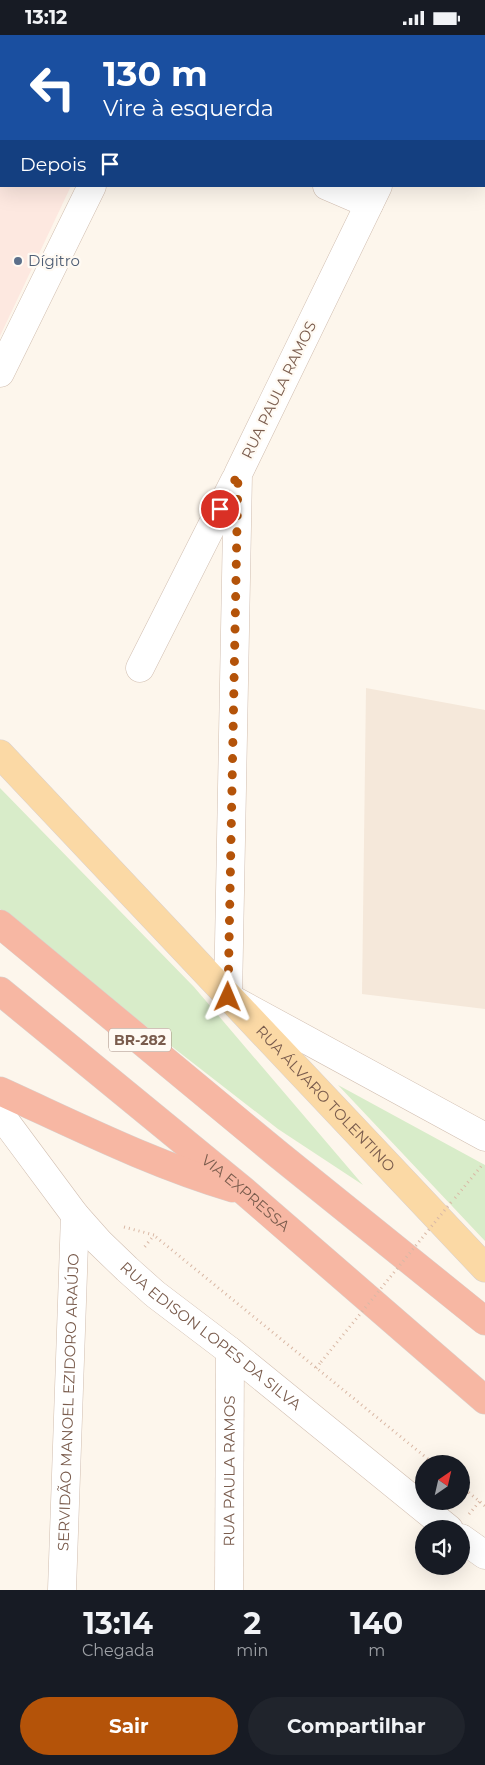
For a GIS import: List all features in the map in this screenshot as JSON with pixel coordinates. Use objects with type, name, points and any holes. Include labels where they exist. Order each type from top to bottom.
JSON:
[{"type":"highway","name":"BR-282","points":[[0,924],[279,1155],[485,1321]]},
{"type":"highway","name":"VIA EXPRESSA","points":[[0,991],[244,1191],[485,1400]]},
{"type":"highway","points":[[0,1091],[148,1159],[197,1177],[244,1191]]},
{"type":"main road","name":"RUA ÁLVARO TOLENTINO","points":[[0,754],[485,1268]]},
{"type":"street","points":[[0,373],[92,187]]},
{"type":"street","points":[[332,187],[373,195]]},
{"type":"street","name":"RUA PAULA RAMOS","points":[[228,997],[238,474],[373,195]]},
{"type":"street","points":[[140,668],[238,474]]},
{"type":"street","points":[[228,997],[485,1137]]},
{"type":"street","name":"RUA EDISON LOPES DA SILVA","points":[[0,1114],[75,1215],[127,1269],[155,1294],[230,1351],[438,1520]]},
{"type":"street","name":"SERVIDÃO MANOEL EZIDORO ARAÚJO","points":[[62,1590],[75,1215]]},
{"type":"street","name":"RUA PAULA RAMOS","points":[[229,1590],[230,1351]]},
{"type":"street","points":[[470,1544],[485,1555]]},
{"type":"path","points":[[316,1368],[485,1161]]},
{"type":"path","points":[[156,1237],[423,1455]]},
{"type":"path","points":[[470,1494],[485,1506]]},
{"type":"shaded area","name":"Dígitro","points":[[0,187],[71,187],[0,336]]},
{"type":"shaded area","points":[[366,688],[485,710],[485,1009],[362,994]]},
{"type":"green space","points":[[0,788],[194,987],[363,1185],[278,1129],[80,975],[0,909]]},
{"type":"green space","points":[[338,1085],[485,1165],[485,1241]]},
{"type":"place","name":"Dígitro","points":[[18,261]]},
{"type":"route","points":[[220,509],[238,474],[228,997]]}]
